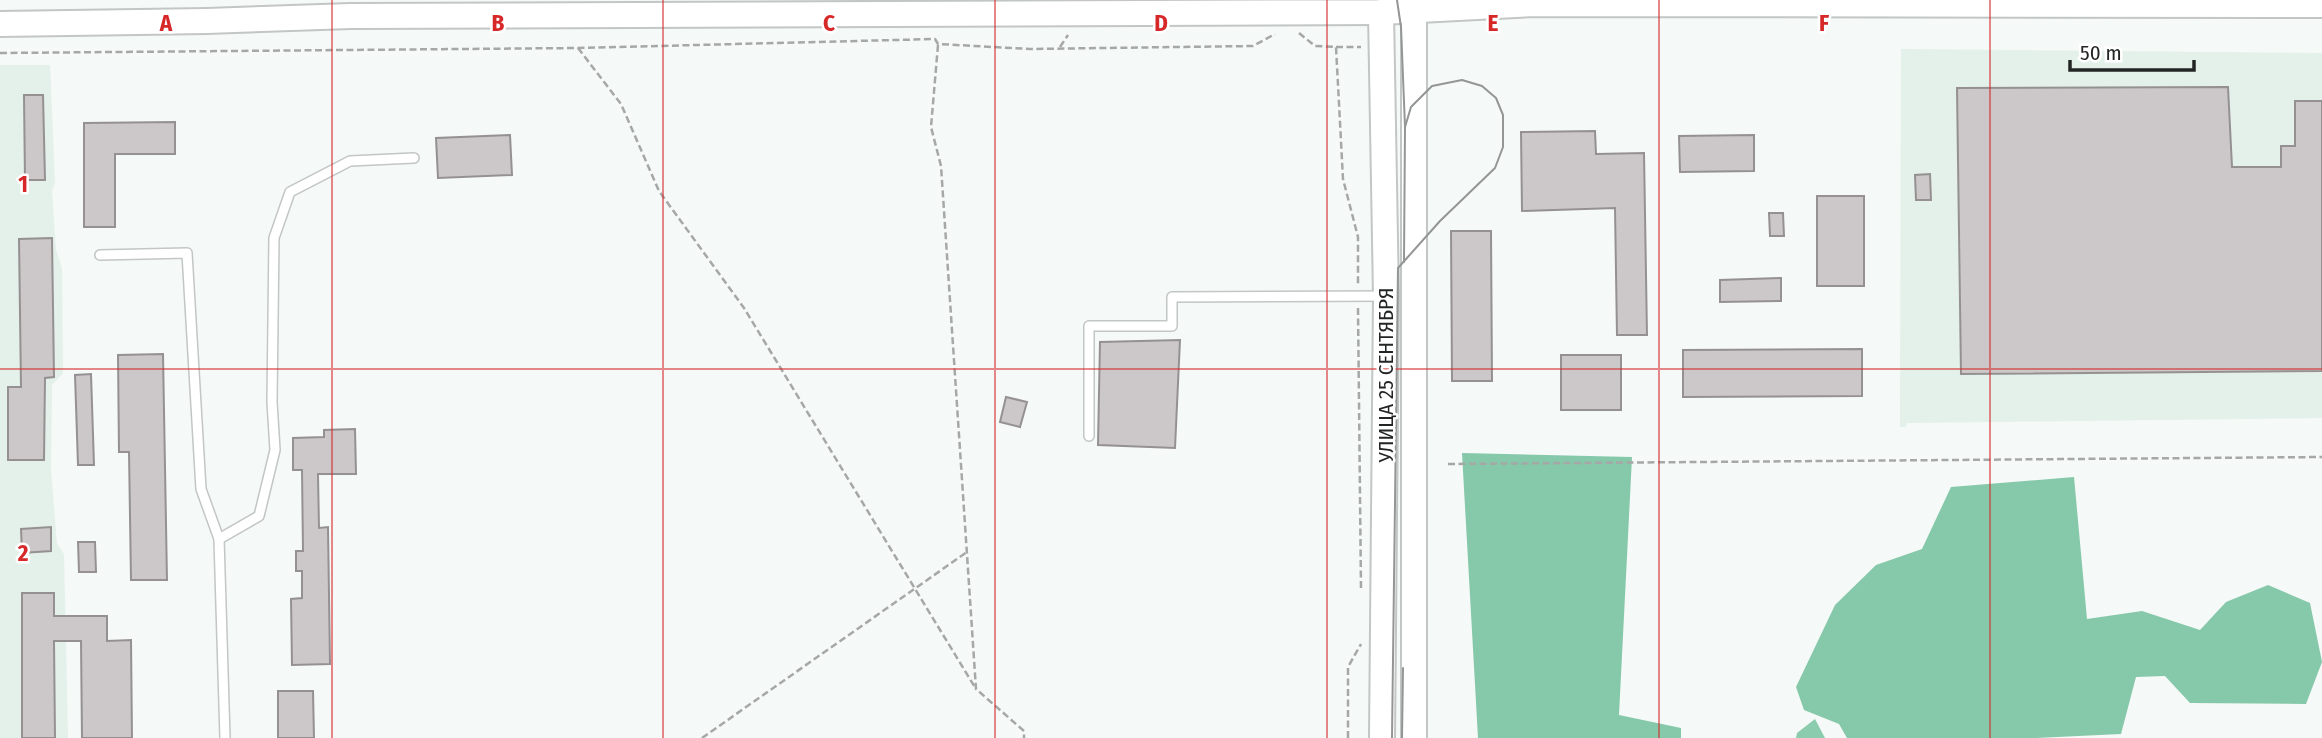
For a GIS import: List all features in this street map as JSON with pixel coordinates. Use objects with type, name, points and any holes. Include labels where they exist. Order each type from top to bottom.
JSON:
[{"type":"main road","points":[[0,24],[207,21],[351,12],[1381,12],[1413,5],[1535,4],[2322,5]]},
{"type":"main road","points":[[1413,5],[1413,738]]},
{"type":"main road","name":"УЛИЦА 25 СЕНТЯБРЯ","points":[[1381,12],[1387,296],[1382,738]]},
{"type":"lane","points":[[219,539],[260,516],[275,450],[272,402],[274,239],[290,192],[350,160],[414,158]]},
{"type":"lane","points":[[100,255],[187,253],[201,489],[219,539],[225,738]]},
{"type":"lane","points":[[1088,436],[1089,326],[1172,326],[1172,298],[1387,296]]},
{"type":"path","points":[[1298,33],[1315,46],[1363,47]]},
{"type":"path","points":[[938,44],[1030,49],[1253,46],[1277,34]]},
{"type":"path","points":[[0,53],[578,48],[935,39],[938,44],[931,127],[941,166],[976,689]]},
{"type":"path","points":[[1336,47],[1343,179],[1358,237],[1361,588]]},
{"type":"path","points":[[578,48],[621,104],[659,191],[744,308],[976,689],[1024,731],[1024,738]]},
{"type":"path","points":[[1448,464],[2322,457]]},
{"type":"path","points":[[702,738],[967,552]]},
{"type":"path","points":[[1348,738],[1348,667],[1362,643]]},
{"type":"shaded area","points":[[1901,49],[2322,53],[2322,418],[1907,423],[1906,427],[1900,427]]},
{"type":"shaded area","points":[[0,65],[50,65],[55,183],[52,191],[56,249],[62,269],[63,373],[52,385],[51,470],[57,544],[64,554],[68,738],[0,738]]},
{"type":"shaded area","points":[[1462,453],[1632,457],[1619,715],[1681,728],[1681,738],[1478,738]]},
{"type":"shaded area","points":[[2074,477],[2087,619],[2142,611],[2200,630],[2226,602],[2268,585],[2310,603],[2322,662],[2306,704],[2190,703],[2165,676],[2136,677],[2121,734],[2036,738],[1847,738],[1839,724],[1804,710],[1796,687],[1835,605],[1876,565],[1922,549],[1951,487]]},
{"type":"shaded area","points":[[1815,719],[1825,738],[1796,738],[1797,733]]},
{"type":"building","points":[[2228,87],[2232,167],[2281,167],[2281,146],[2295,146],[2295,101],[2322,101],[2322,371],[1961,374],[1957,88]]},
{"type":"building","points":[[24,95],[43,95],[45,180],[25,180]]},
{"type":"building","points":[[175,122],[175,154],[115,154],[115,227],[84,227],[84,123]]},
{"type":"building","points":[[1595,131],[1596,154],[1644,153],[1647,335],[1617,335],[1615,208],[1522,211],[1521,132]]},
{"type":"building","points":[[510,135],[512,175],[438,178],[436,138]]},
{"type":"building","points":[[1754,135],[1754,171],[1680,172],[1679,136]]},
{"type":"building","points":[[1930,174],[1931,200],[1916,200],[1915,175]]},
{"type":"building","points":[[1817,196],[1864,196],[1864,286],[1817,286]]},
{"type":"building","points":[[1769,213],[1783,213],[1784,236],[1770,236]]},
{"type":"building","points":[[1451,231],[1491,231],[1492,381],[1452,381]]},
{"type":"building","points":[[52,238],[54,377],[45,378],[44,460],[8,460],[8,387],[21,387],[19,239]]},
{"type":"building","points":[[1781,278],[1781,301],[1720,302],[1720,280]]},
{"type":"building","points":[[1180,340],[1175,448],[1098,445],[1100,342]]},
{"type":"building","points":[[1862,349],[1862,396],[1683,397],[1683,350]]},
{"type":"building","points":[[163,354],[167,580],[131,580],[129,452],[119,452],[118,355]]},
{"type":"building","points":[[1561,355],[1621,355],[1621,410],[1561,410]]},
{"type":"building","points":[[91,374],[94,465],[78,465],[75,375]]},
{"type":"building","points":[[1006,397],[1027,402],[1020,427],[1000,422]]},
{"type":"building","points":[[355,429],[356,474],[318,474],[319,528],[328,527],[330,664],[292,665],[291,599],[302,598],[302,571],[296,571],[296,551],[303,551],[302,470],[293,470],[293,438],[324,437],[324,430]]},
{"type":"building","points":[[51,527],[51,551],[22,553],[21,529]]},
{"type":"building","points":[[78,542],[95,542],[96,572],[79,572]]},
{"type":"building","points":[[22,593],[54,593],[54,616],[107,616],[107,641],[131,640],[132,738],[82,738],[81,641],[54,641],[55,738],[22,738]]},
{"type":"building","points":[[278,691],[313,691],[314,738],[278,738]]},
{"type":"tram line","points":[[1397,0],[1401,27],[1405,127],[1404,262]]},
{"type":"tram line","points":[[1392,738],[1398,268],[1440,221],[1495,168],[1503,147],[1503,115],[1496,98],[1482,86],[1462,80],[1432,86],[1411,107],[1405,127]]},
{"type":"tram line","points":[[1402,738],[1403,668]]}]
